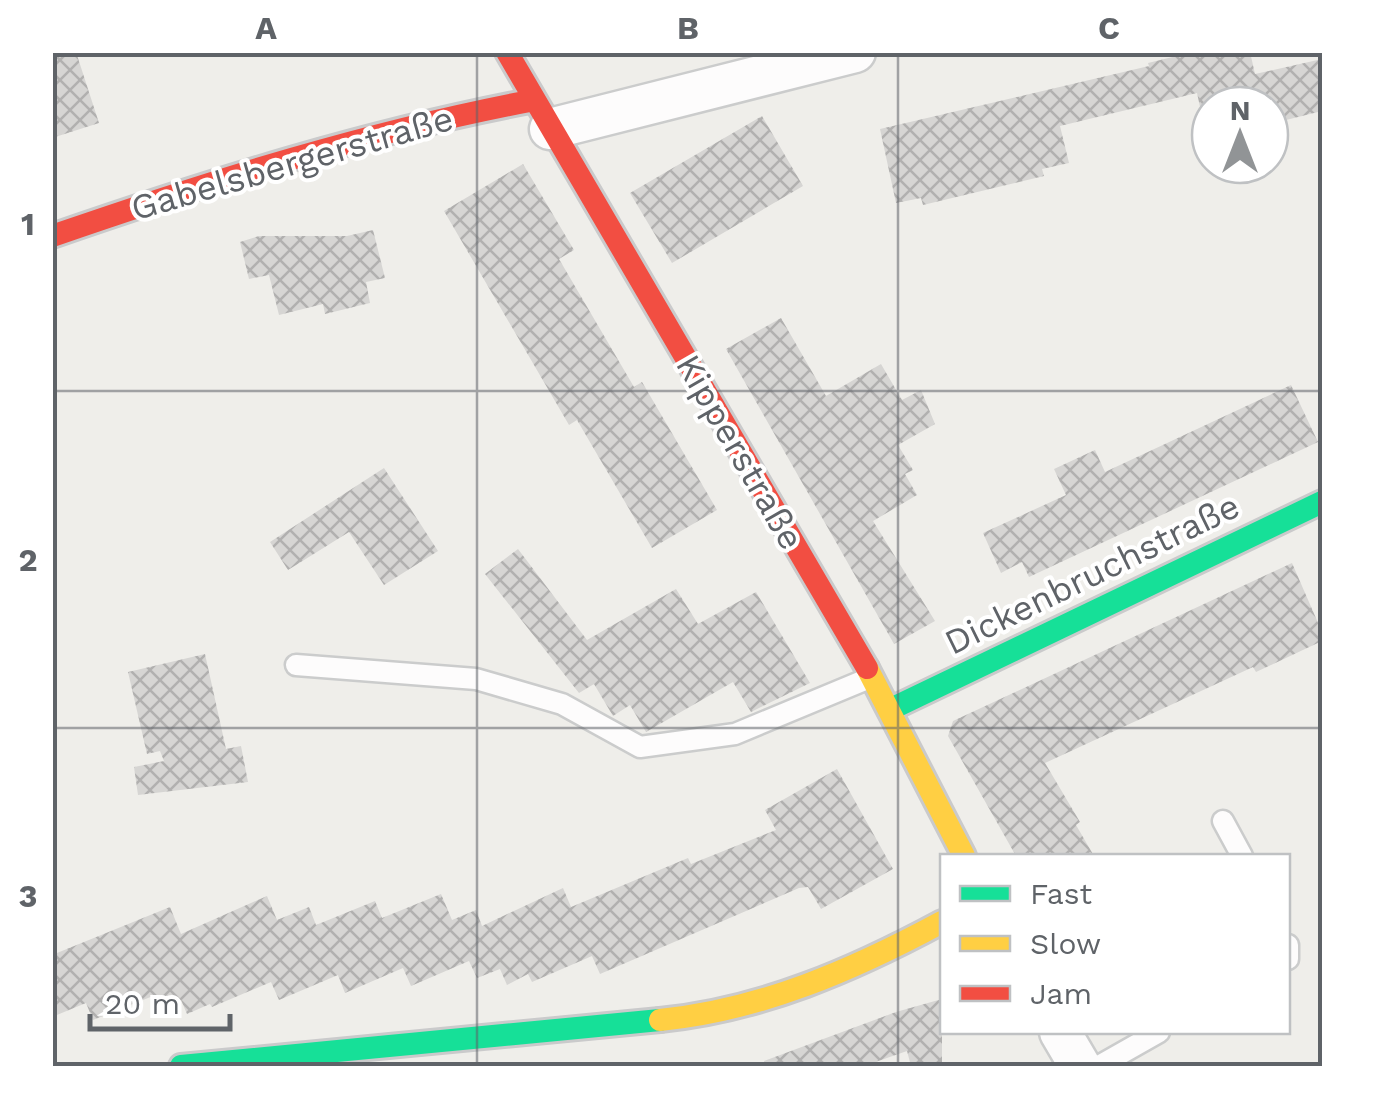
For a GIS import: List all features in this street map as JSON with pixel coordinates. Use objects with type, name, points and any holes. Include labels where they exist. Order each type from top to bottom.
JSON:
[{"type":"street","name":"Kipperstraße","points":[[507,52],[891,709],[963,854]]},
{"type":"street","name":"Gabelsbergerstraße","points":[[52,236],[252,170],[452,114],[543,115],[855,52]]},
{"type":"street","name":"Dickenbruchstraße","points":[[891,709],[1322,502]]},
{"type":"street","points":[[182,1066],[676,1018],[768,1000],[879,956],[940,923]]},
{"type":"street","points":[[1061,1034],[1080,1066]]},
{"type":"lane","points":[[296,664],[476,679],[562,704],[640,747],[735,734],[872,677]]},
{"type":"lane","points":[[1223,821],[1241,854]]},
{"type":"lane","points":[[1099,1066],[1155,1034]]},
{"type":"building","points":[[52,52],[76,52],[99,123],[52,138]]},
{"type":"building","points":[[1193,52],[1250,52],[1255,74],[1322,59],[1322,111],[1290,119],[1290,85],[1190,85],[1190,95],[1060,126],[1069,163],[1042,169],[1044,176],[923,205],[921,198],[896,203],[880,129],[1149,66],[1148,63]]},
{"type":"building","points":[[762,116],[803,186],[672,263],[630,193]]},
{"type":"building","points":[[523,164],[574,250],[559,259],[634,387],[642,382],[717,510],[652,548],[577,420],[569,425],[444,211]]},
{"type":"building","points":[[373,230],[385,278],[366,282],[370,303],[325,314],[323,304],[279,315],[269,275],[249,279],[240,242],[259,236],[347,236]]},
{"type":"building","points":[[781,318],[826,396],[881,364],[902,400],[921,390],[935,424],[898,445],[913,470],[905,474],[917,495],[873,521],[935,621],[894,644],[726,349]]},
{"type":"building","points":[[1291,385],[1318,442],[1029,577],[1022,562],[1001,573],[983,533],[1066,495],[1054,469],[1095,450],[1105,472]]},
{"type":"building","points":[[384,468],[438,551],[384,585],[349,532],[288,570],[270,542]]},
{"type":"building","points":[[518,549],[587,640],[676,589],[698,624],[756,592],[810,683],[751,712],[733,682],[646,732],[630,705],[613,716],[594,684],[579,693],[485,574]]},
{"type":"building","points":[[1292,563],[1322,632],[1322,641],[1256,672],[1253,667],[1045,763],[1080,822],[1076,825],[1093,854],[1015,854],[948,736],[953,721]]},
{"type":"building","points":[[205,654],[226,749],[241,746],[248,782],[138,795],[134,767],[164,761],[160,751],[147,754],[128,672]]},
{"type":"building","points":[[837,769],[893,869],[821,909],[808,887],[799,888],[600,974],[592,956],[532,982],[528,974],[507,985],[500,969],[477,978],[469,961],[411,986],[403,968],[345,993],[338,975],[279,1000],[271,982],[187,1014],[181,1000],[159,1009],[153,996],[93,1020],[86,1003],[52,1017],[52,955],[170,907],[181,934],[267,896],[277,920],[309,907],[316,925],[375,901],[382,918],[441,894],[452,920],[476,910],[482,926],[563,888],[571,907],[688,858],[691,864],[776,830],[765,810]]},
{"type":"building","points":[[940,1000],[942,1066],[911,1066],[907,1051],[864,1066],[765,1066],[764,1061]]},
{"type":"traffic: fast","points":[[891,709],[1322,502]]},
{"type":"traffic: fast","points":[[181,1066],[660,1020]]},
{"type":"traffic: slow","points":[[867,668],[963,854]]},
{"type":"traffic: slow","points":[[660,1020],[734,1007],[806,985],[940,923]]},
{"type":"traffic: jam","points":[[507,52],[867,668]]},
{"type":"traffic: jam","points":[[52,236],[291,159],[535,100]]}]
